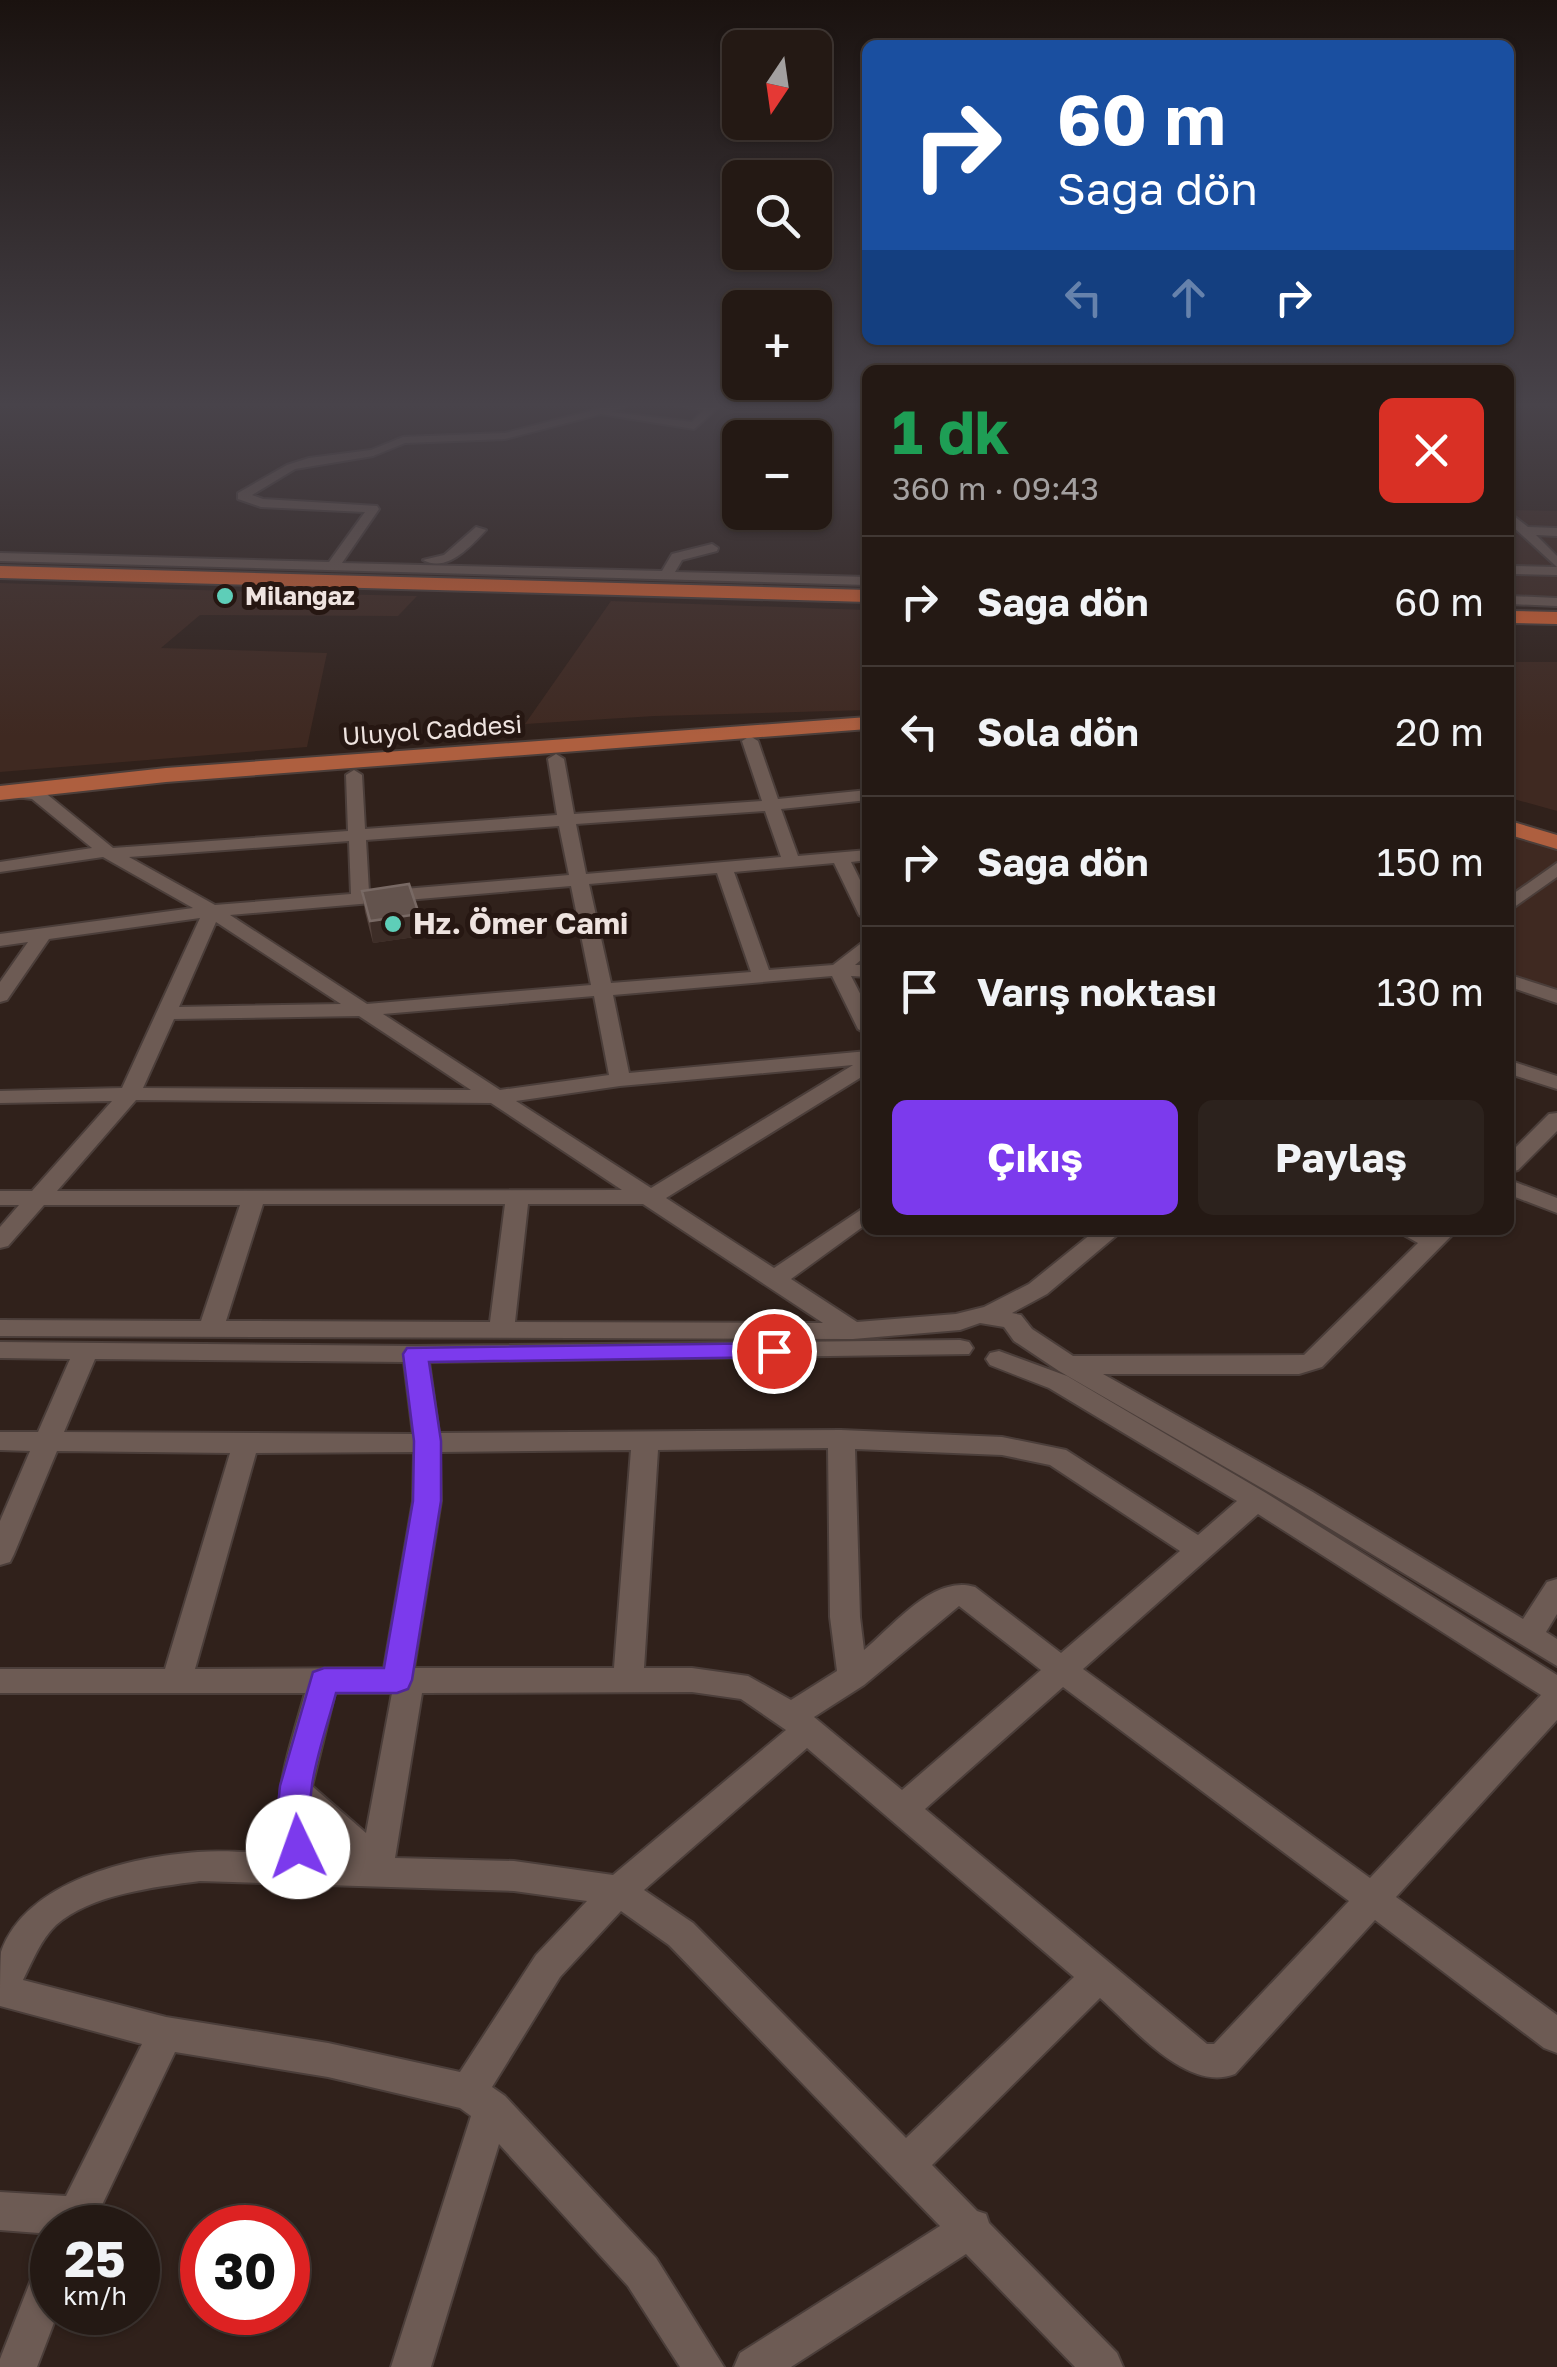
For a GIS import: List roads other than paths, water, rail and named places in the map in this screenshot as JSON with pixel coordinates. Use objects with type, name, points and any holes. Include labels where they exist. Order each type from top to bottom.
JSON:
[{"type":"highway","points":[[0,560],[862,584]]},
{"type":"highway","points":[[0,572],[862,596]]},
{"type":"highway","points":[[1514,604],[1557,605]]},
{"type":"highway","points":[[1514,617],[1557,618]]},
{"type":"main road","name":"Uluyol Caddesi","points":[[4,795],[166,776],[862,726]]},
{"type":"main road","name":"Uluyol Caddesi","points":[[4,795],[556,759],[862,727]]},
{"type":"main road","points":[[1514,815],[1557,828]]},
{"type":"main road","points":[[1514,829],[1557,842]]},
{"type":"street","points":[[333,566],[368,515]]},
{"type":"street","points":[[1514,521],[1557,563]]},
{"type":"street","points":[[369,567],[379,558],[446,559],[480,530]]},
{"type":"street","points":[[1525,532],[1557,532]]},
{"type":"street","points":[[1514,542],[1536,543]]},
{"type":"street","points":[[667,575],[677,556],[712,548]]},
{"type":"street","points":[[0,560],[667,575],[862,584]]},
{"type":"street","points":[[1514,570],[1557,571]]},
{"type":"street","points":[[750,741],[791,862]]},
{"type":"street","points":[[556,759],[577,882],[604,988],[620,1080]]},
{"type":"street","points":[[354,775],[360,900]]},
{"type":"street","points":[[38,795],[108,852],[212,912],[853,1332]]},
{"type":"street","points":[[0,867],[108,852],[772,805],[862,795]]},
{"type":"street","points":[[0,940],[212,912],[862,856]]},
{"type":"street","points":[[840,858],[862,903]]},
{"type":"street","points":[[724,868],[762,976]]},
{"type":"street","points":[[1514,901],[1557,868]]},
{"type":"street","points":[[0,1240],[130,1094],[212,912]]},
{"type":"street","points":[[0,996],[43,934]]},
{"type":"street","points":[[838,970],[862,949]]},
{"type":"street","points":[[838,970],[862,1018]]},
{"type":"street","points":[[166,1013],[362,1010],[604,988],[862,971]]},
{"type":"street","points":[[1514,981],[1557,997]]},
{"type":"street","points":[[0,1097],[496,1097],[620,1080],[862,1060]]},
{"type":"street","points":[[0,1198],[651,1197],[693,1175],[862,1064]]},
{"type":"street","points":[[1514,1068],[1557,1084]]},
{"type":"street","points":[[1514,1159],[1557,1119]]},
{"type":"street","points":[[1514,1189],[1557,1206]]},
{"type":"street","points":[[502,1328],[517,1197]]},
{"type":"street","points":[[211,1329],[224,1279],[253,1200]]},
{"type":"street","points":[[776,1278],[862,1216]]},
{"type":"street","points":[[0,1350],[416,1354],[960,1335],[1038,1289],[1105,1235]]},
{"type":"street","points":[[1068,1364],[1299,1365],[1313,1360],[1439,1236]]},
{"type":"street","points":[[999,1359],[1020,1349],[1021,1331],[1038,1289]]},
{"type":"street","points":[[990,1314],[1557,1654]]},
{"type":"street","points":[[0,1328],[502,1328],[960,1335],[982,1359],[999,1359],[1058,1382],[1256,1500],[1557,1690]]},
{"type":"street","points":[[0,1554],[86,1350]]},
{"type":"street","points":[[376,1867],[427,1501],[427,1441],[416,1354]]},
{"type":"street","points":[[0,1442],[842,1439],[1002,1446],[1056,1457],[1200,1550]]},
{"type":"street","points":[[842,1439],[845,1617],[853,1676]]},
{"type":"street","points":[[628,1680],[645,1440]]},
{"type":"street","points":[[176,1681],[246,1442]]},
{"type":"street","points":[[902,1810],[1256,1500]]},
{"type":"street","points":[[1528,1636],[1557,1590]]},
{"type":"street","points":[[411,2367],[446,2246],[480,2100],[548,1966],[619,1891],[799,1723],[949,1596],[965,1595],[1557,2036]]},
{"type":"street","points":[[303,1868],[292,1826],[295,1791],[324,1680]]},
{"type":"street","points":[[0,1681],[692,1680],[748,1688],[799,1723],[1200,2062],[1222,2062],[1557,1699]]},
{"type":"street","points":[[295,1791],[376,1867]]},
{"type":"street","points":[[704,2367],[642,2272],[480,2100],[328,2060],[166,2034],[0,1990],[44,1916],[67,1902],[160,1871],[200,1866],[376,1867],[514,1876],[619,1891],[681,1934],[972,2228],[1103,2367]]},
{"type":"street","points":[[907,2163],[1099,1976]]},
{"type":"street","points":[[82,2205],[166,2034]]},
{"type":"street","points":[[0,2211],[30,2215]]},
{"type":"street","points":[[754,2367],[972,2228]]},
{"type":"street","points":[[17,2367],[30,2333]]},
{"type":"place","name":"Milangaz","points":[[225,596]]},
{"type":"place","name":"Hz. Ömer Cami","points":[[393,924]]}]
